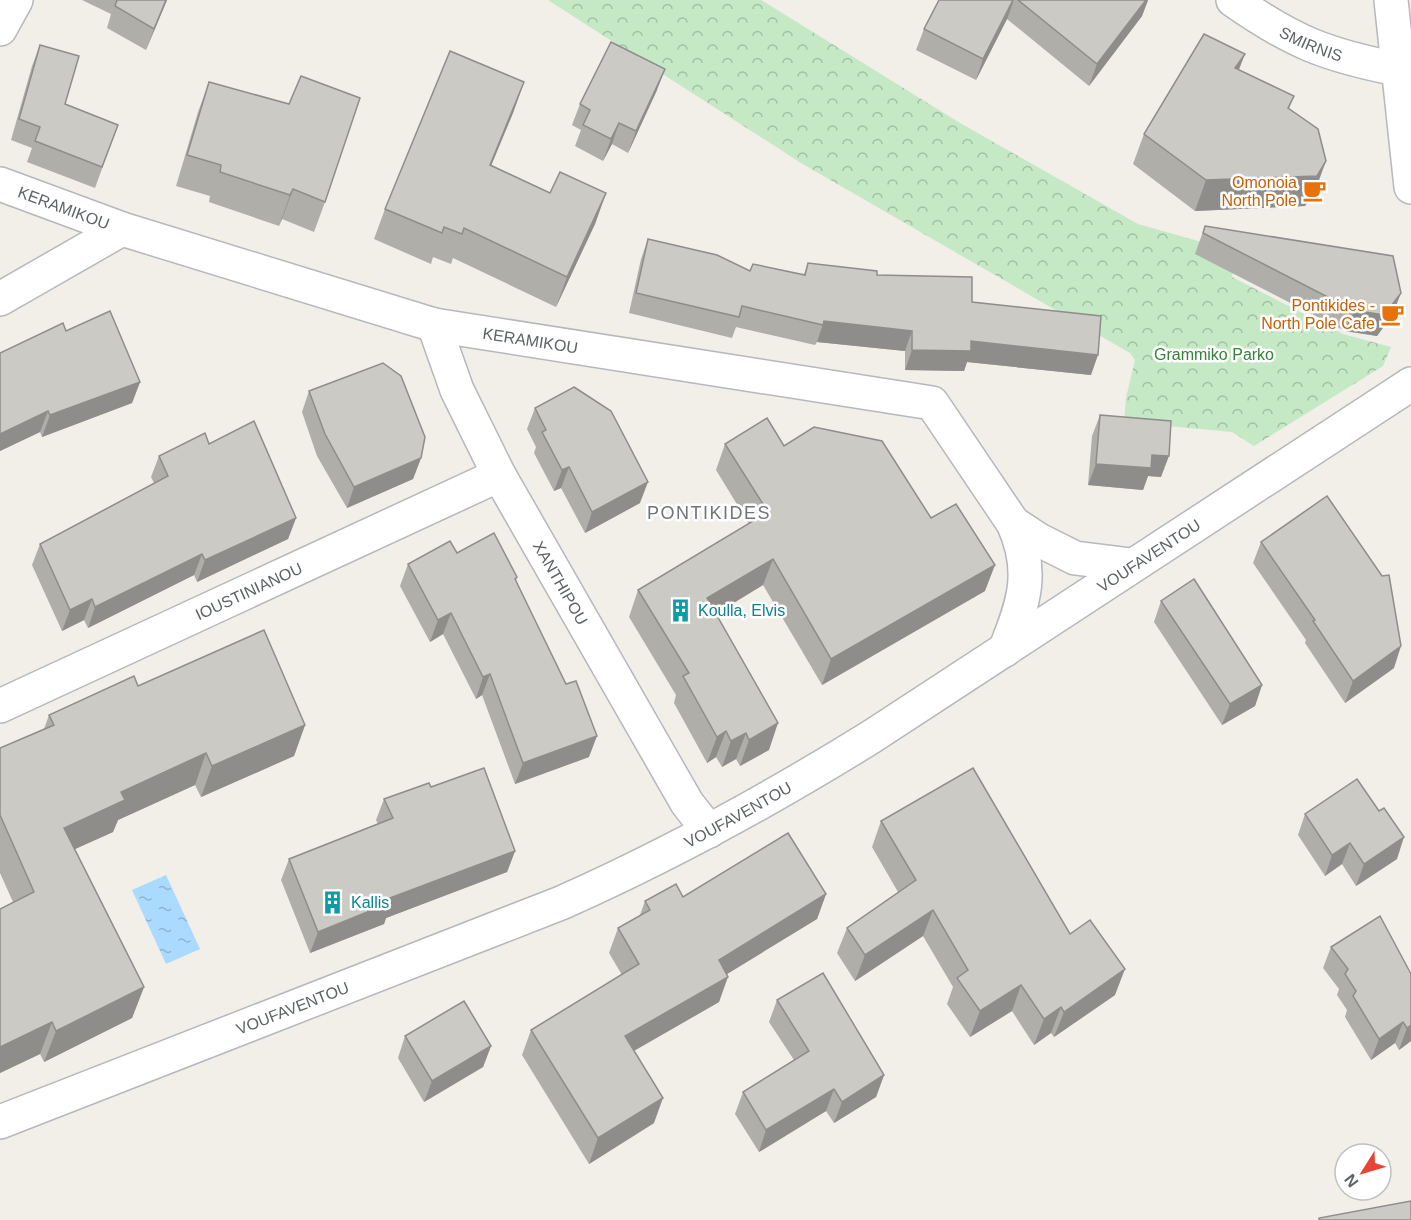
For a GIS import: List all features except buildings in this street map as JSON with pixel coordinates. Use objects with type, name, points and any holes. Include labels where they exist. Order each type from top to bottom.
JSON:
[{"type":"street","points":[[0,29],[16,0]]},
{"type":"street","name":"SMIRNIS","points":[[1233,0],[1272,27],[1307,45],[1351,60],[1397,69]]},
{"type":"street","points":[[1391,0],[1411,185]]},
{"type":"street","name":"KERAMIKOU","points":[[0,184],[122,229],[434,325],[932,403],[1014,523],[1022,543],[1027,566],[1019,616],[1005,650]]},
{"type":"street","points":[[0,299],[122,229]]},
{"type":"street","name":"XANTHIPOU","points":[[434,325],[457,390],[499,475],[687,803],[709,831]]},
{"type":"street","name":"VOUFAVENTOU","points":[[0,1122],[561,903],[640,868],[807,777],[1411,384]]},
{"type":"street","name":"IOUSTINIANOU","points":[[0,706],[499,475]]},
{"type":"street","name":"KERAMIKOU","points":[[1014,523],[1039,540],[1075,558],[1131,565]]},
{"type":"green space","name":"Grammiko Parko","points":[[548,0],[761,0],[960,123],[1138,224],[1237,252],[1232,277],[1343,334],[1391,347],[1383,366],[1254,446],[1232,432],[1124,422],[1126,398],[1135,360],[1130,353],[801,163]]},
{"type":"water","points":[[166,875],[200,949],[166,964],[132,890]]},
{"type":"place","name":"Omonoia North Pole","points":[[1315,191]]},
{"type":"place","name":"Pontikides - North Pole Cafe","points":[[1393,314]]},
{"type":"place","name":"Koulla, Elvis","points":[[680,610]]},
{"type":"place","name":"Kallis","points":[[333,902]]},
{"type":"district","name":"PONTIKIDES","points":[[709,513]]}]
